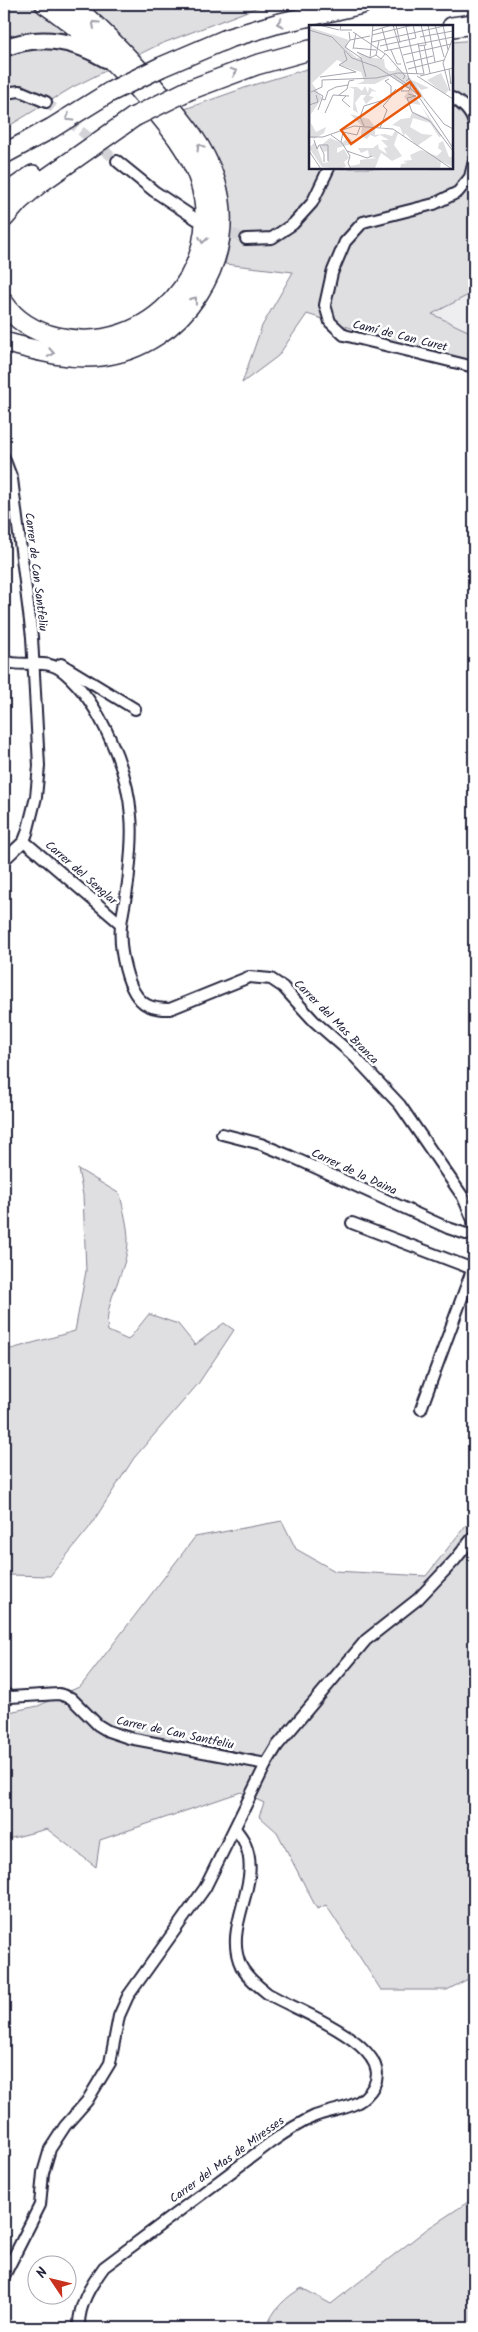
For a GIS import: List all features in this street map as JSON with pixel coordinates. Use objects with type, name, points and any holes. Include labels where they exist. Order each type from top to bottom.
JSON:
[{"type":"highway","points":[[4,303],[21,321],[37,330],[62,338],[100,339],[126,332],[150,320],[178,295],[193,273],[203,243],[206,226],[203,194],[195,168],[180,141],[114,64],[71,22],[45,4]]},
{"type":"highway","points":[[4,342],[52,354],[88,357],[119,353],[134,348],[163,332],[187,308],[206,281],[216,253],[221,228],[220,199],[216,182],[204,153],[179,117],[128,57],[96,25],[70,4]]},
{"type":"highway","points":[[7,153],[110,92],[161,67],[238,36],[276,24],[362,4]]},
{"type":"highway","points":[[453,27],[474,24]]},
{"type":"highway","points":[[4,194],[84,143],[189,90],[256,65],[309,50]]},
{"type":"highway","points":[[4,218],[18,200],[134,117]]},
{"type":"main road","points":[[4,48],[31,41],[52,40],[82,47],[114,64]]},
{"type":"street","points":[[4,93],[20,91],[46,102]]},
{"type":"street","points":[[453,99],[473,116],[474,124]]},
{"type":"street","points":[[117,161],[154,191],[196,219]]},
{"type":"street","name":"Camí de Can Curet","points":[[474,161],[470,177],[458,192],[434,204],[363,222],[345,242],[332,273],[325,305],[330,322],[344,335],[474,367]]},
{"type":"street","points":[[246,239],[272,238],[293,224],[312,203],[329,169]]},
{"type":"street","name":"Carrer de Can Santfeliu","points":[[4,458],[12,479],[32,637],[39,766],[36,797],[24,841]]},
{"type":"street","points":[[4,661],[62,664],[135,709]]},
{"type":"street","name":"Carrer del Mas Branca","points":[[52,664],[65,672],[76,683],[98,716],[118,760],[127,792],[131,814],[132,842],[126,899],[121,924],[121,944],[126,967],[137,996],[146,1005],[157,1009],[170,1009],[249,977],[271,979],[283,987],[322,1027],[354,1056],[400,1106],[463,1197],[472,1220],[474,1232]]},
{"type":"street","points":[[4,860],[24,841]]},
{"type":"street","name":"Carrer del Senglar","points":[[24,841],[121,924]]},
{"type":"street","name":"Carrer de la Daina","points":[[222,1134],[261,1144],[290,1156],[448,1228],[466,1234],[474,1232]]},
{"type":"street","points":[[352,1223],[473,1267],[420,1409]]},
{"type":"street","points":[[4,2276],[40,2205],[46,2160],[56,2137],[88,2101],[110,2063],[119,2016],[128,1996],[156,1953],[195,1904],[277,1746],[366,1640],[432,1586],[474,1536]]},
{"type":"street","name":"Carrer de Can Santfeliu","points":[[4,1695],[10,1697],[59,1694],[71,1698],[98,1725],[108,1731],[129,1738],[266,1764]]},
{"type":"street","name":"Carrer del Mas de Miresses","points":[[79,2328],[80,2315],[88,2291],[109,2264],[270,2143],[294,2127],[316,2116],[357,2102],[368,2093],[376,2080],[374,2062],[364,2048],[308,2013],[266,1992],[242,1968],[235,1943],[250,1864],[245,1843],[235,1828]]},
{"type":"shaded area","points":[[4,4],[266,4],[158,45],[73,87],[4,129]]},
{"type":"shaded area","points":[[474,40],[474,292],[432,314],[474,334],[474,367],[307,314],[278,356],[242,383],[262,326],[293,272],[225,264],[230,242],[231,221],[223,182],[205,146],[182,110],[253,85],[309,68],[309,169],[453,169],[453,42]]},
{"type":"shaded area","points":[[474,292],[474,334],[431,314]]},
{"type":"shaded area","points":[[78,1169],[120,1194],[126,1223],[127,1252],[109,1308],[108,1331],[128,1340],[149,1314],[178,1324],[195,1345],[224,1323],[234,1330],[198,1384],[134,1458],[89,1528],[50,1576],[10,1575],[4,1582],[4,1351],[75,1331],[86,1271],[83,1195]]},
{"type":"shaded area","points":[[282,1521],[296,1549],[335,1571],[426,1576],[466,1525],[474,1533],[474,1976],[447,1990],[381,1990],[326,1905],[317,1909],[277,1832],[259,1816],[264,1803],[241,1792],[100,1840],[96,1867],[47,1829],[4,1840],[4,1713],[38,1706],[81,1686],[195,1537]]},
{"type":"shaded area","points":[[474,2198],[474,2328],[267,2328],[276,2310],[296,2291],[302,2288],[331,2304],[427,2229]]},
{"type":"tunnel","points":[[46,102],[117,161]]},
{"type":"tunnel","points":[[218,228],[246,239]]}]
